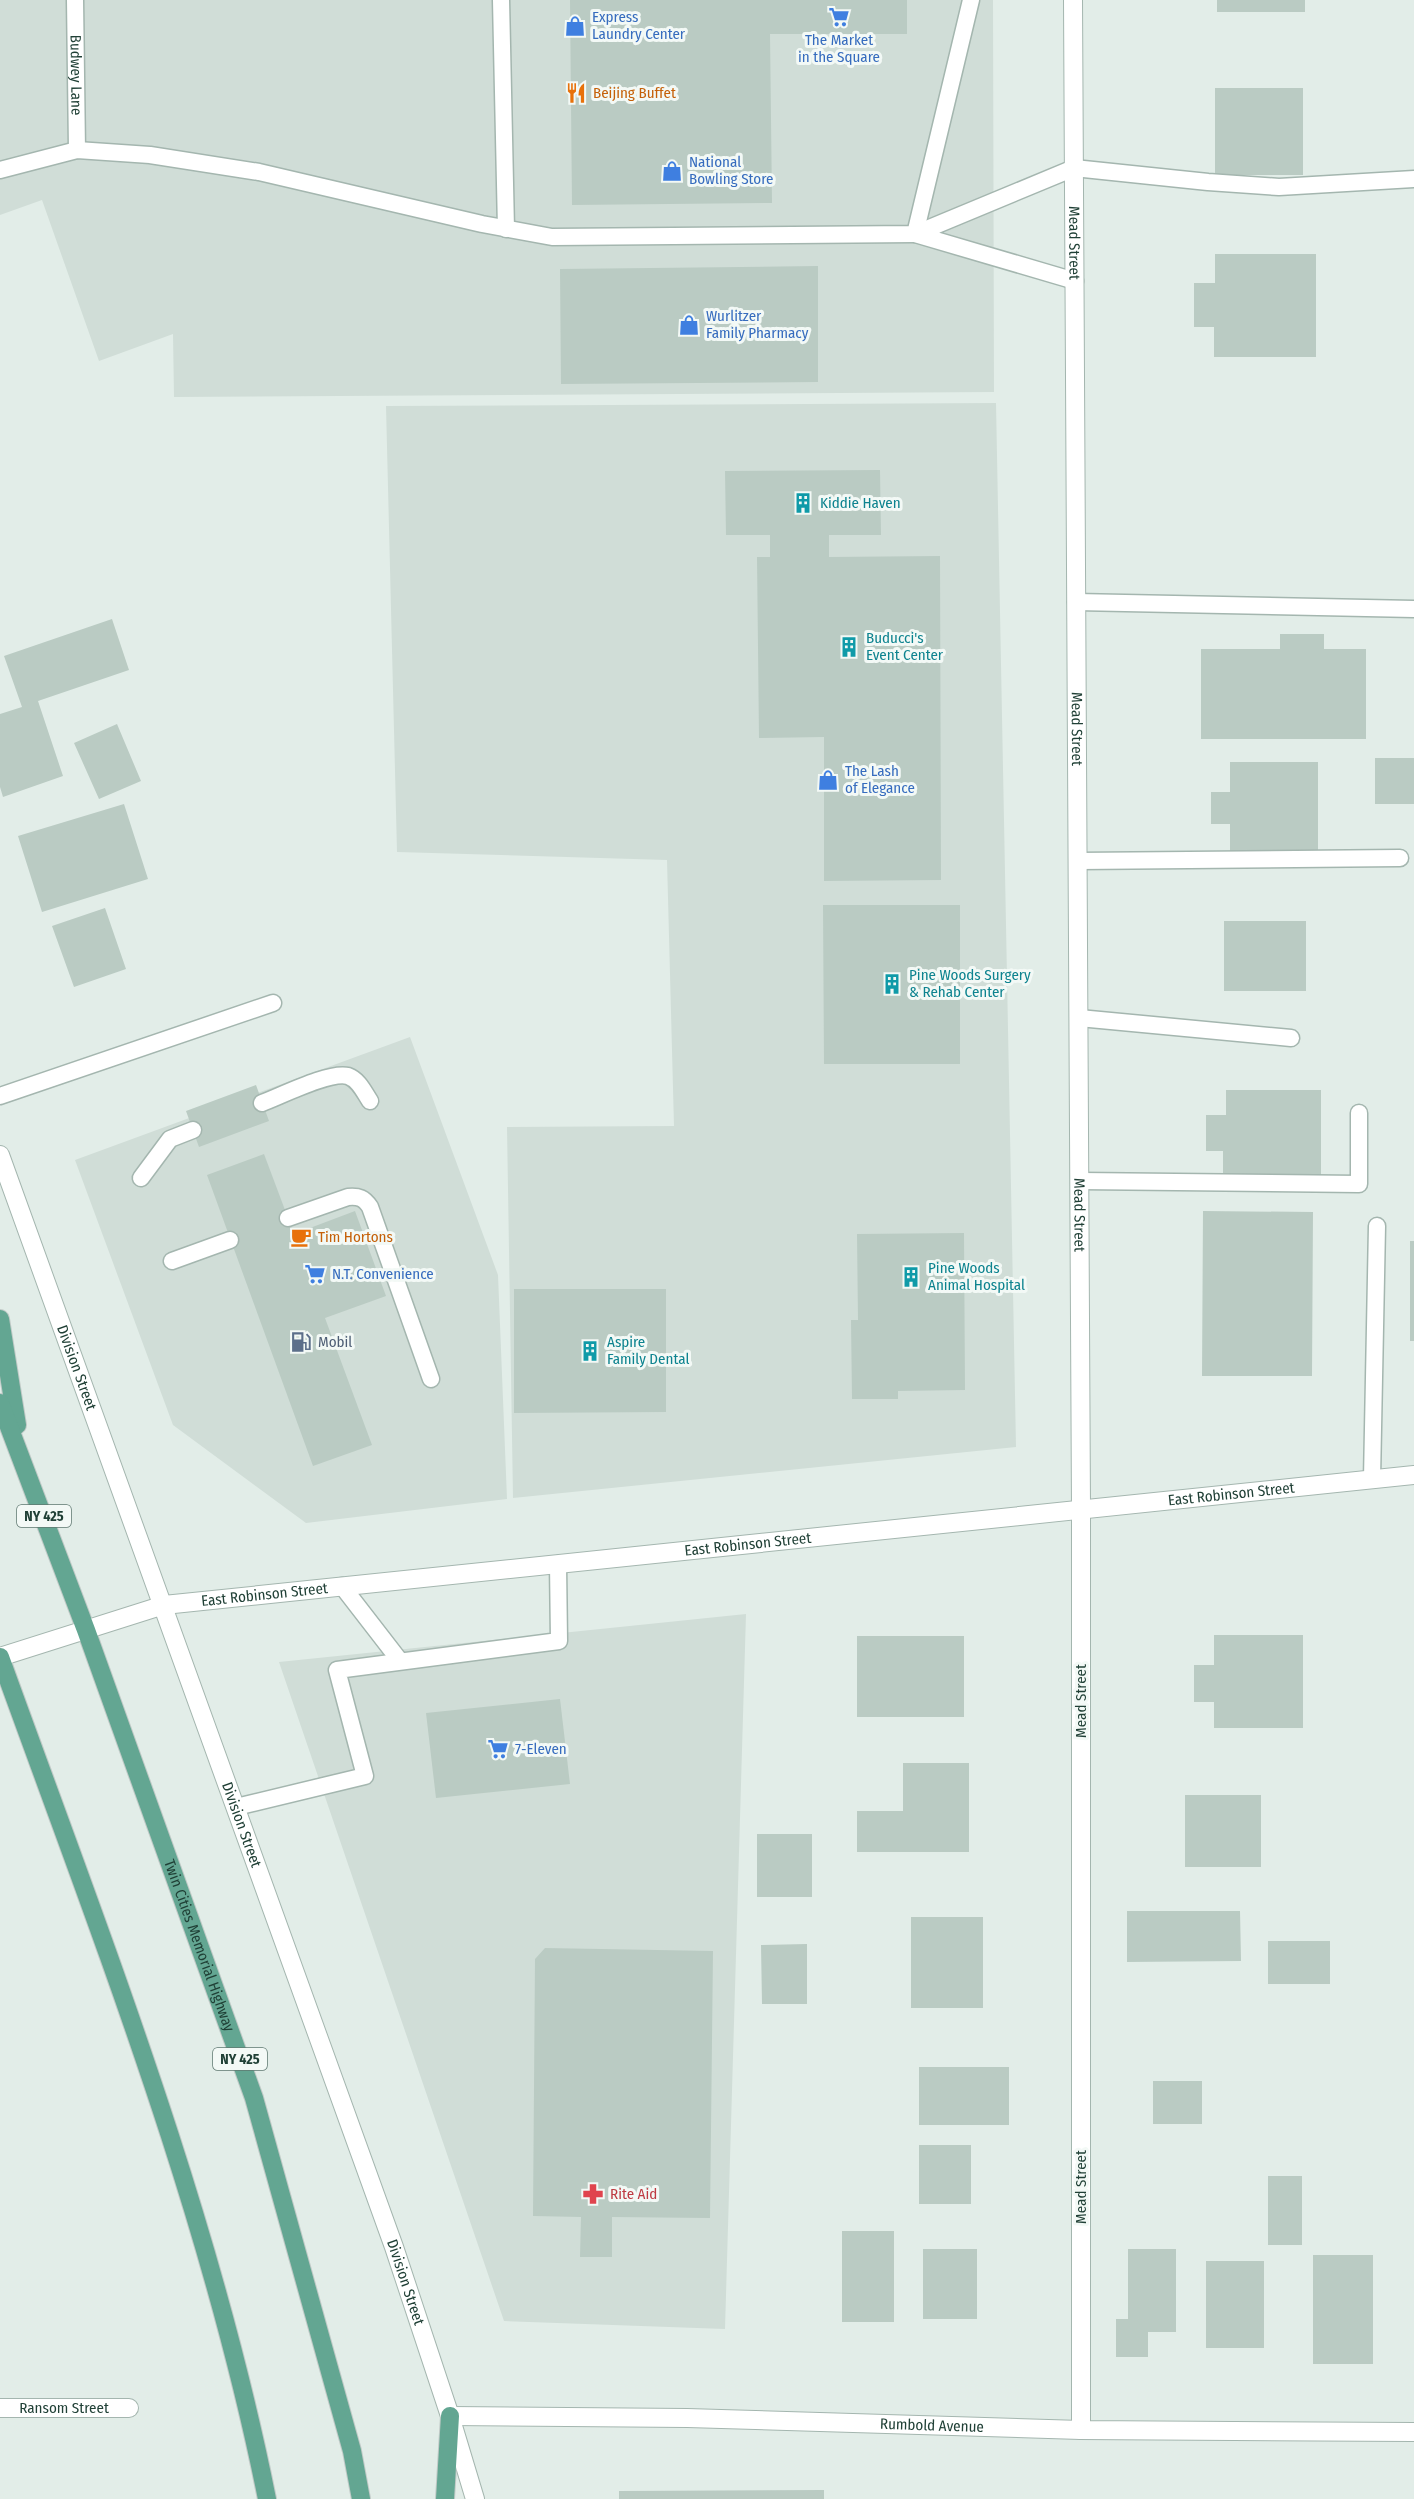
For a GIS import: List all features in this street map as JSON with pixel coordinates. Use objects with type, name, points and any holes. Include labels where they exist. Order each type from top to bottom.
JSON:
[{"type":"main road","points":[[0,1320],[23,1460]]},
{"type":"main road","name":"Twin Cities Memorial Highway","points":[[0,1403],[86,1630],[254,2098],[352,2451],[361,2499]]},
{"type":"main road","points":[[0,1657],[150,2075],[208,2255],[267,2499]]},
{"type":"main road","points":[[445,2499],[450,2416]]},
{"type":"street","name":"Mead Street","points":[[1073,0],[1080,1181],[1081,2430]]},
{"type":"street","name":"Division Street","points":[[0,1155],[394,2247],[475,2499]]},
{"type":"street","name":"East Robinson Street","points":[[0,1657],[164,1605],[1414,1474]]},
{"type":"street","name":"Ransom Street","points":[[0,2408],[129,2408]]},
{"type":"street","name":"Rumbold Avenue","points":[[450,2416],[687,2418],[1081,2430],[1414,2432]]},
{"type":"lane","name":"Budwey Lane","points":[[75,0],[77,150]]},
{"type":"lane","points":[[501,0],[506,229]]},
{"type":"lane","points":[[915,234],[971,0]]},
{"type":"lane","points":[[0,170],[77,150],[150,155],[259,172],[506,229],[552,237],[915,234],[1075,281]]},
{"type":"lane","points":[[915,234],[1074,168],[1208,183],[1279,187],[1414,179]]},
{"type":"lane","points":[[1076,602],[1414,609]]},
{"type":"lane","points":[[1078,861],[1400,858]]},
{"type":"lane","points":[[0,1096],[273,1003]]},
{"type":"lane","points":[[1079,1018],[1291,1038]]},
{"type":"lane","points":[[262,1103],[333,1076],[348,1076],[358,1083],[370,1101]]},
{"type":"lane","points":[[1080,1181],[1359,1184],[1359,1113]]},
{"type":"lane","points":[[141,1178],[170,1139],[193,1130]]},
{"type":"lane","points":[[288,1218],[348,1197],[365,1200],[370,1207],[431,1379]]},
{"type":"lane","points":[[1372,1479],[1377,1226]]},
{"type":"lane","points":[[172,1261],[230,1240]]},
{"type":"lane","points":[[236,1807],[365,1776],[337,1670],[559,1641],[558,1564]]},
{"type":"lane","points":[[342,1586],[400,1661]]},
{"type":"shaded area","points":[[0,0],[993,0],[994,392],[174,397],[173,334],[99,361],[42,200],[0,215]]},
{"type":"shaded area","points":[[996,403],[1016,1447],[513,1498],[507,1127],[674,1126],[667,860],[397,852],[386,406]]},
{"type":"shaded area","points":[[410,1037],[498,1275],[507,1499],[306,1523],[173,1425],[75,1160]]},
{"type":"shaded area","points":[[746,1614],[725,2329],[504,2321],[279,1662]]},
{"type":"building","points":[[570,0],[907,0],[907,34],[770,34],[772,203],[572,205]]},
{"type":"building","points":[[1217,0],[1305,0],[1305,12],[1217,12]]},
{"type":"building","points":[[1215,88],[1303,88],[1303,175],[1215,175]]},
{"type":"building","points":[[1215,254],[1316,254],[1316,357],[1214,357],[1214,327],[1194,327],[1194,283],[1215,283]]},
{"type":"building","name":"Wurlitzer Family Pharmacy","points":[[818,266],[818,382],[561,384],[560,269]]},
{"type":"building","points":[[880,470],[881,535],[829,535],[829,557],[940,556],[941,880],[824,881],[824,737],[759,738],[757,557],[770,557],[770,535],[726,535],[725,471]]},
{"type":"building","points":[[112,619],[129,670],[38,701],[63,776],[3,797],[0,787],[0,714],[22,707],[4,656]]},
{"type":"building","points":[[1280,634],[1324,634],[1324,649],[1366,649],[1366,739],[1201,739],[1201,649],[1280,649]]},
{"type":"building","points":[[117,724],[141,781],[99,799],[74,743]]},
{"type":"building","points":[[1375,758],[1414,758],[1414,804],[1375,804]]},
{"type":"building","points":[[1230,762],[1318,762],[1318,854],[1230,854],[1230,824],[1211,824],[1211,792],[1230,792]]},
{"type":"building","points":[[124,804],[148,879],[42,912],[18,836]]},
{"type":"building","name":"Pine Woods Surgery & Rehab Center","points":[[823,905],[960,905],[960,1064],[824,1064]]},
{"type":"building","points":[[105,908],[126,969],[74,987],[52,926]]},
{"type":"building","points":[[1224,921],[1306,921],[1306,991],[1224,991]]},
{"type":"building","points":[[256,1085],[269,1121],[199,1147],[186,1111]]},
{"type":"building","points":[[1226,1090],[1321,1090],[1321,1177],[1223,1177],[1223,1151],[1206,1151],[1206,1115],[1226,1115]]},
{"type":"building","name":"Mobil","points":[[264,1154],[294,1234],[355,1211],[386,1296],[325,1318],[372,1445],[313,1466],[207,1175]]},
{"type":"building","points":[[1203,1211],[1313,1212],[1312,1376],[1202,1376]]},
{"type":"building","name":"Pine Woods Animal Hospital","points":[[964,1233],[965,1390],[898,1391],[898,1399],[852,1399],[851,1320],[858,1320],[857,1234]]},
{"type":"building","points":[[1410,1241],[1414,1241],[1414,1341],[1410,1341]]},
{"type":"building","name":"Aspire Family Dental","points":[[514,1289],[666,1289],[666,1412],[514,1413]]},
{"type":"building","points":[[1214,1635],[1303,1635],[1303,1728],[1214,1728],[1214,1702],[1194,1702],[1194,1665],[1214,1665]]},
{"type":"building","points":[[857,1636],[964,1636],[964,1717],[857,1717]]},
{"type":"building","name":"7-Eleven","points":[[560,1699],[570,1784],[436,1798],[426,1713]]},
{"type":"building","points":[[903,1763],[969,1763],[969,1852],[857,1852],[857,1811],[903,1811]]},
{"type":"building","points":[[1185,1795],[1261,1795],[1261,1867],[1185,1867]]},
{"type":"building","points":[[757,1834],[812,1834],[812,1897],[757,1897]]},
{"type":"building","points":[[1127,1911],[1240,1911],[1241,1961],[1127,1962]]},
{"type":"building","points":[[911,1917],[983,1917],[983,2008],[911,2008]]},
{"type":"building","points":[[1268,1941],[1330,1941],[1330,1984],[1268,1984]]},
{"type":"building","points":[[807,1944],[807,2004],[762,2004],[761,1945]]},
{"type":"building","name":"Rite Aid","points":[[545,1948],[713,1951],[710,2218],[612,2217],[612,2257],[580,2257],[581,2217],[533,2216],[535,1959]]},
{"type":"building","points":[[919,2067],[1009,2067],[1009,2125],[919,2125]]},
{"type":"building","points":[[1153,2081],[1202,2081],[1202,2124],[1153,2124]]},
{"type":"building","points":[[919,2145],[971,2145],[971,2204],[919,2204]]},
{"type":"building","points":[[1268,2176],[1302,2176],[1302,2245],[1268,2245]]},
{"type":"building","points":[[842,2231],[894,2231],[894,2322],[842,2322]]},
{"type":"building","points":[[923,2249],[977,2249],[977,2319],[923,2319]]},
{"type":"building","points":[[1128,2249],[1176,2249],[1176,2332],[1148,2332],[1148,2357],[1116,2357],[1116,2319],[1128,2319]]},
{"type":"building","points":[[1313,2255],[1373,2255],[1373,2364],[1313,2364]]},
{"type":"building","points":[[1206,2261],[1264,2261],[1264,2348],[1206,2348]]},
{"type":"building","points":[[824,2490],[824,2499],[619,2499],[619,2491]]},
{"type":"place","name":"The Market in the Square","points":[[839,17]]},
{"type":"place","name":"Express Laundry Center","points":[[575,26]]},
{"type":"place","name":"Beijing Buffet","points":[[576,93]]},
{"type":"place","name":"National Bowling Store","points":[[672,171]]},
{"type":"place","name":"Wurlitzer Family Pharmacy","points":[[689,325]]},
{"type":"place","name":"Kiddie Haven","points":[[803,503]]},
{"type":"place","name":"Buducci's Event Center","points":[[849,647]]},
{"type":"place","name":"The Lash of Elegance","points":[[828,780]]},
{"type":"place","name":"Pine Woods Surgery & Rehab Center","points":[[892,984]]},
{"type":"place","name":"Tim Hortons","points":[[301,1237]]},
{"type":"place","name":"N.T. Convenience","points":[[315,1274]]},
{"type":"place","name":"Pine Woods Animal Hospital","points":[[911,1277]]},
{"type":"place","name":"Mobil","points":[[301,1342]]},
{"type":"place","name":"Aspire Family Dental","points":[[590,1351]]},
{"type":"place","name":"7-Eleven","points":[[498,1749]]},
{"type":"place","name":"Rite Aid","points":[[593,2194]]}]
